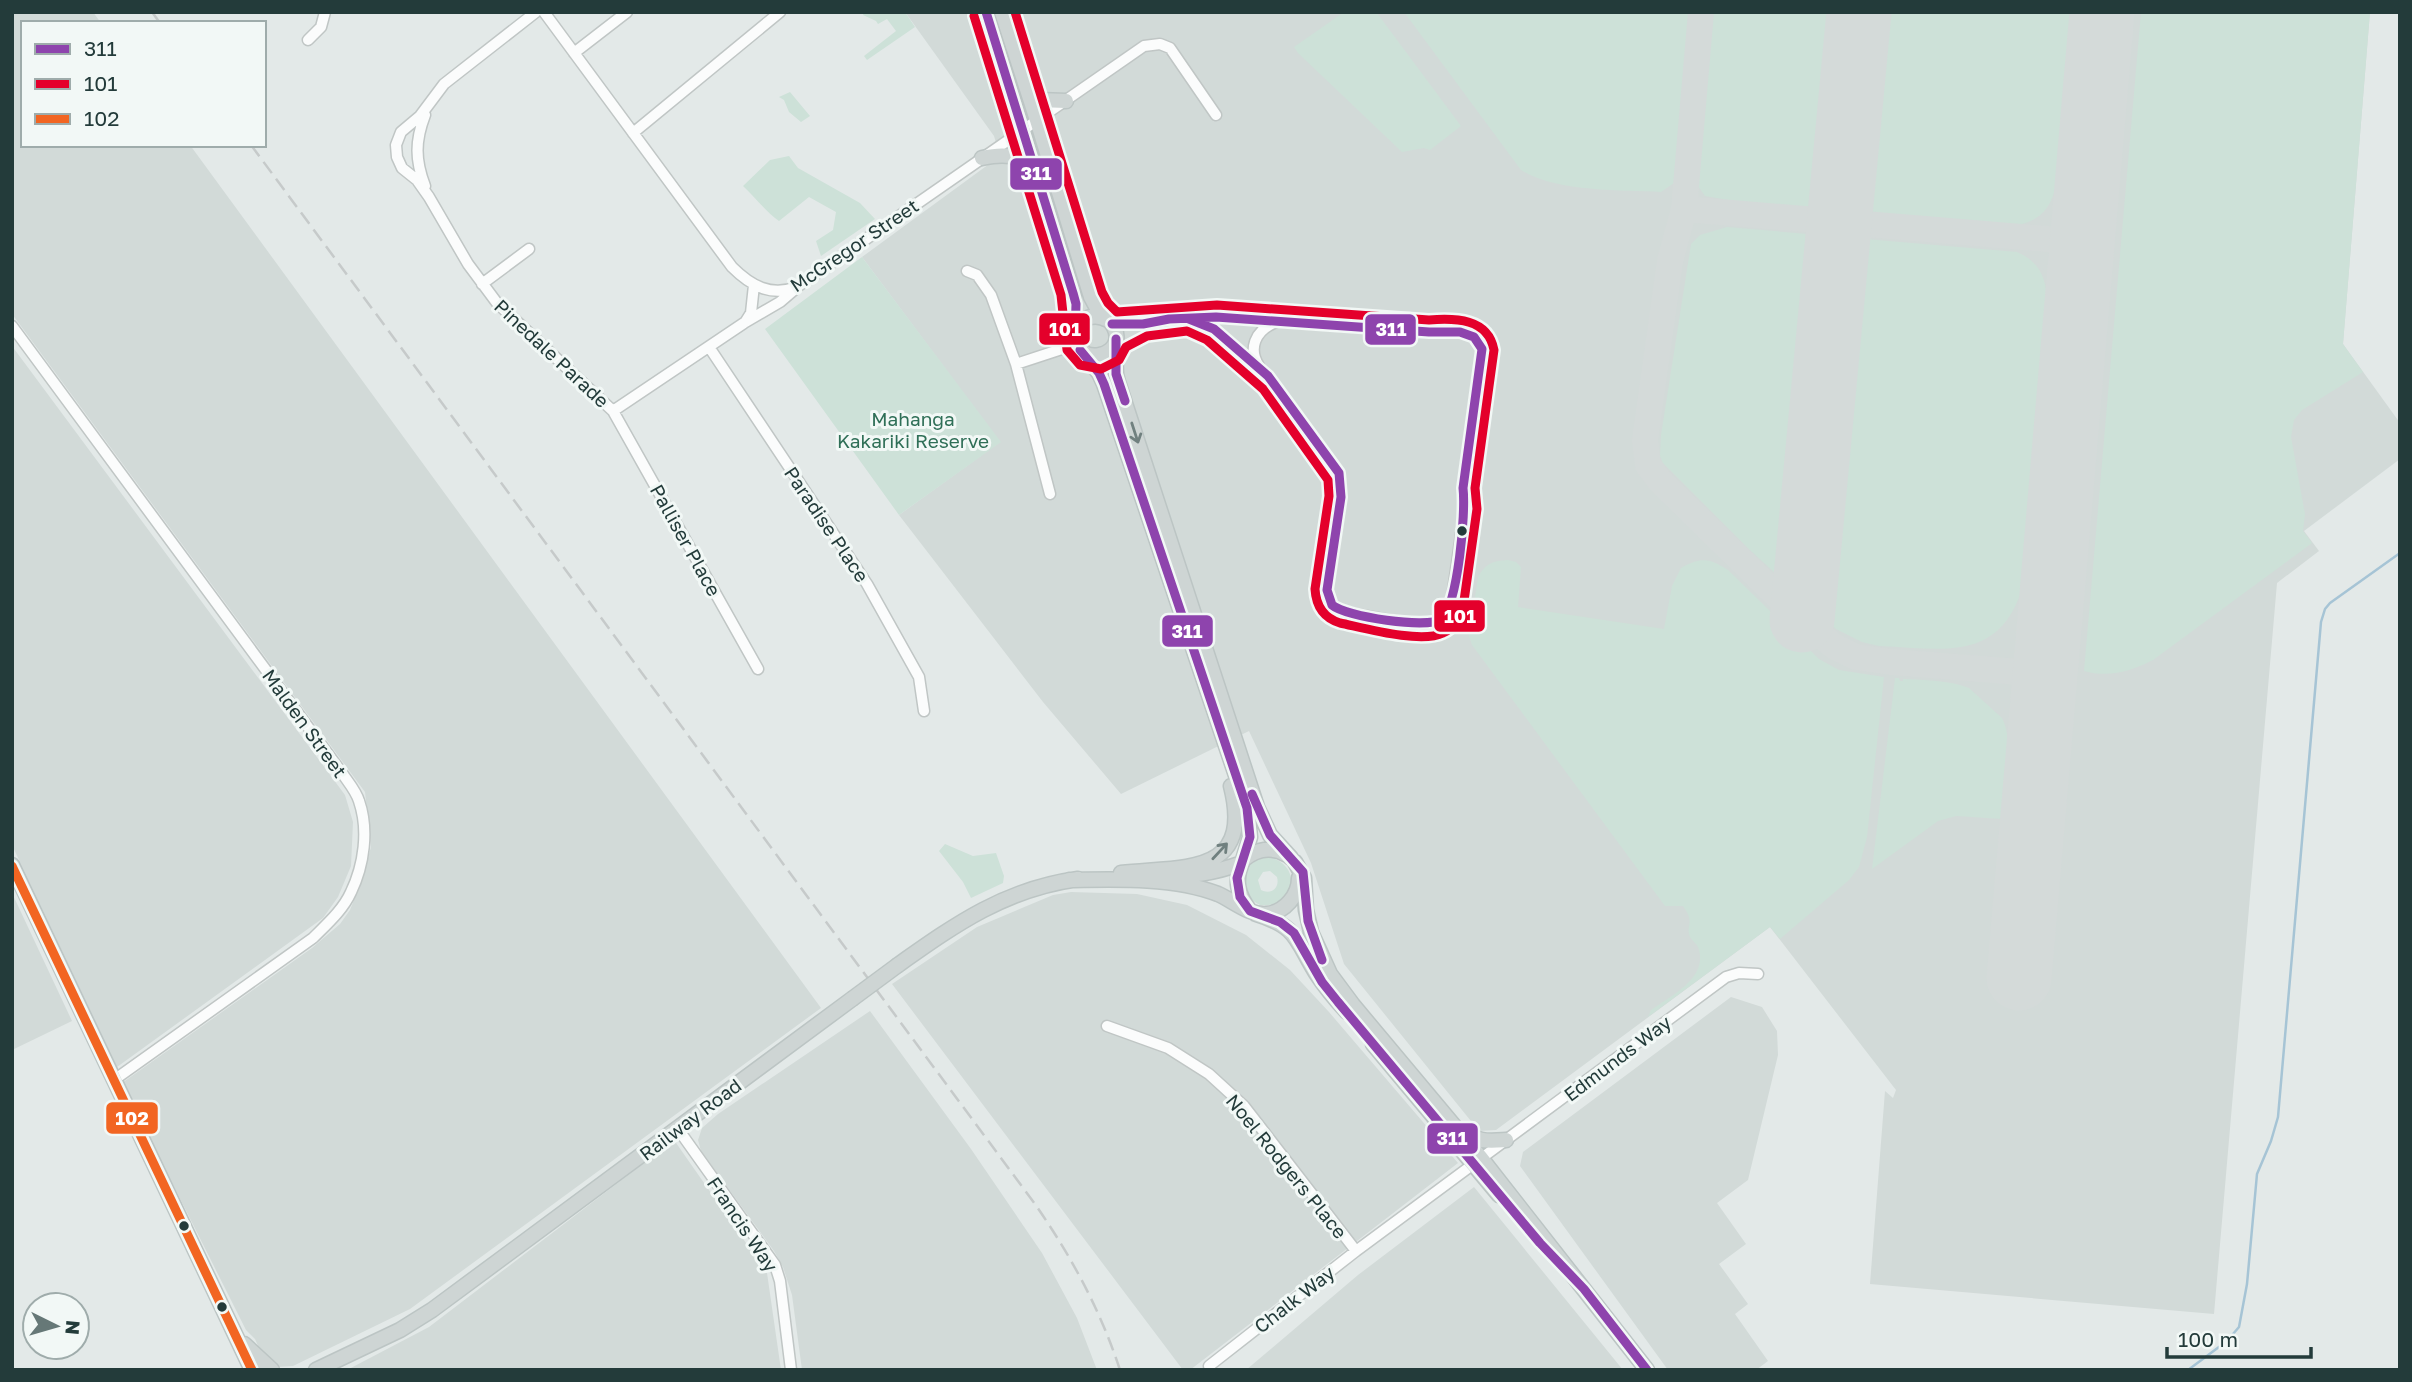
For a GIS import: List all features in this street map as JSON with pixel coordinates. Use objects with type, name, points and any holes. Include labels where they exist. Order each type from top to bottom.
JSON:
[{"type":"main road","points":[[986,12],[1073,292],[1077,343],[1104,384],[1249,817],[1250,837],[1237,887],[1253,912],[1268,914],[1292,900],[1300,882],[1293,860],[1270,835],[1256,807],[1118,382],[1116,341],[1110,322],[1092,300],[1002,12]]},
{"type":"main road","points":[[1029,96],[1039,100],[1066,101]]},
{"type":"main road","points":[[982,158],[1007,154],[1016,156],[1036,172]]},
{"type":"main road","points":[[1110,322],[1096,316],[1084,320],[1079,324],[1077,343],[1086,354],[1100,357],[1112,350],[1116,341]]},
{"type":"main road","points":[[1109,874],[1203,865],[1218,855],[1230,841],[1236,808],[1209,700]]},
{"type":"main road","points":[[1242,862],[1262,850],[1282,852],[1293,860]]},
{"type":"main road","name":"Railway Road","points":[[1293,860],[1304,877],[1308,920],[1325,965],[1351,1003],[1399,1060],[1477,1162]]},
{"type":"main road","name":"Railway Road","points":[[316,1370],[400,1329],[432,1310],[898,965],[975,912],[1025,891],[1069,880],[1109,874],[1198,875],[1217,872],[1242,862]]},
{"type":"main road","points":[[12,865],[252,1370]]},
{"type":"main road","name":"Railway Road","points":[[1069,880],[1133,881],[1195,888],[1217,894],[1280,922],[1294,933],[1322,982],[1584,1289],[1647,1370]]},
{"type":"main road","points":[[1399,1060],[1428,1087],[1467,1134],[1476,1140],[1488,1142],[1506,1140]]},
{"type":"main road","points":[[236,1335],[272,1370]]},
{"type":"street","points":[[308,40],[321,27],[325,12]]},
{"type":"street","name":"Pinedale Parade","points":[[536,12],[452,76],[437,91],[420,116],[401,132],[395,151],[402,168],[417,180],[429,197],[468,264],[497,303],[613,411],[780,302],[797,287]]},
{"type":"street","points":[[544,12],[732,267],[754,285],[751,313],[744,323]]},
{"type":"street","points":[[574,53],[627,12]]},
{"type":"street","points":[[633,133],[780,12]]},
{"type":"street","name":"McGregor Street","points":[[754,285],[785,292],[797,287],[1143,46],[1160,44],[1170,48],[1216,115]]},
{"type":"street","name":"Pinedale Parade","points":[[428,105],[418,132],[416,159],[429,197]]},
{"type":"street","points":[[482,284],[529,249]]},
{"type":"street","points":[[967,271],[976,275],[991,295],[1016,364],[1050,494]]},
{"type":"street","points":[[1110,322],[1143,324],[1216,317],[1276,323],[1444,331],[1471,335],[1480,342],[1482,349],[1463,488],[1465,507],[1451,605],[1440,621],[1427,625],[1398,622],[1344,611],[1330,602],[1327,590],[1341,497],[1340,477],[1337,468],[1256,362],[1253,347],[1259,333],[1276,323]]},
{"type":"street","points":[[1189,319],[1214,329],[1268,376]]},
{"type":"street","points":[[1116,341],[1143,324]]},
{"type":"street","name":"Malden Street","points":[[12,326],[342,773],[359,799],[364,828],[362,860],[351,893],[333,918],[313,938],[114,1080]]},
{"type":"street","points":[[1016,364],[1077,343]]},
{"type":"street","name":"Paradise Place","points":[[709,347],[867,584],[919,677],[924,711]]},
{"type":"street","name":"Palliser Place","points":[[613,411],[758,669]]},
{"type":"street","name":"Edmunds Way","points":[[1477,1162],[1726,977],[1739,973],[1758,974]]},
{"type":"street","name":"Noel Rodgers Place","points":[[1107,1026],[1168,1048],[1209,1074],[1244,1106],[1356,1251]]},
{"type":"street","name":"Francis Way","points":[[678,1129],[775,1265],[780,1281],[791,1370]]},
{"type":"street","name":"Chalk Way","points":[[1209,1366],[1356,1251],[1477,1162]]},
{"type":"shaded area","points":[[12,12],[93,12],[100,21],[21,21],[21,147],[191,147],[821,1008],[410,1309],[293,1366],[277,1367],[263,1357],[255,1339],[246,1330],[122,1083],[312,948],[340,924],[350,910],[371,847],[365,792],[12,314]]},
{"type":"shaded area","points":[[905,12],[2370,12],[2343,344],[2400,423],[2400,459],[2304,531],[2319,551],[2277,583],[2214,1314],[1870,1284],[1885,1091],[1893,1098],[1896,1090],[1770,927],[1496,1130],[1479,1131],[1344,964],[1311,863],[1249,731],[1121,794],[1043,702],[899,515],[1000,442],[862,257],[1000,156],[994,136]]},
{"type":"shaded area","points":[[12,346],[345,795],[353,822],[351,866],[338,897],[323,918],[117,1067],[12,845]]},
{"type":"shaded area","points":[[1071,892],[1137,894],[1187,905],[1246,935],[1290,970],[1458,1163],[1190,1370],[1183,1370],[892,984],[977,927],[1053,895]]},
{"type":"shaded area","points":[[12,893],[72,1021],[12,1050]]},
{"type":"shaded area","points":[[1731,997],[1762,1007],[1777,1031],[1778,1055],[1748,1180],[1717,1203],[1746,1244],[1719,1264],[1748,1304],[1735,1314],[1768,1361],[1756,1370],[1668,1370],[1520,1166],[1523,1152]]},
{"type":"shaded area","points":[[870,1011],[971,1149],[1042,1253],[1077,1318],[1097,1370],[802,1370],[792,1295],[783,1267],[701,1151],[698,1140],[702,1128],[718,1114]]},
{"type":"shaded area","points":[[674,1140],[767,1273],[781,1370],[347,1370],[429,1327]]},
{"type":"shaded area","points":[[1474,1187],[1623,1370],[1246,1370],[1358,1275]]},
{"type":"green space","points":[[864,12],[905,12],[915,27],[867,60],[864,56],[896,31],[887,19],[878,24],[863,15]]},
{"type":"green space","points":[[1344,12],[1377,13],[1461,126],[1430,150],[1424,148],[1402,152],[1298,53],[1294,47]]},
{"type":"green space","points":[[1404,12],[1693,12],[1679,173],[1675,173],[1674,183],[1661,192],[1608,190],[1551,182],[1521,170]]},
{"type":"green space","points":[[1708,12],[2071,12],[2055,190],[2050,203],[2038,217],[2019,225],[1740,202],[1705,196],[1696,183],[1695,174]]},
{"type":"green space","points":[[2141,12],[2370,12],[2343,344],[2363,372],[2302,410],[2294,420],[2291,437],[2305,514],[2303,531],[2312,543],[2153,660],[2129,670],[2102,674],[2084,671]]},
{"type":"green space","points":[[790,92],[810,116],[801,122],[789,112],[784,100],[779,97]]},
{"type":"green space","points":[[789,156],[798,168],[860,203],[875,219],[821,256],[816,241],[833,230],[836,212],[809,197],[779,221],[743,186],[770,160]]},
{"type":"green space","points":[[1727,227],[2017,252],[2041,272],[2046,287],[2047,304],[2022,589],[2012,613],[1998,630],[1983,641],[1945,649],[1879,646],[1862,642],[1836,629],[1750,550],[1663,463],[1660,456],[1661,435],[1691,244],[1700,235]]},
{"type":"green space","name":"Mahanga Kakariki Reserve","points":[[862,257],[1001,442],[899,515],[765,329]]},
{"type":"green space","points":[[1508,560],[1521,567],[1518,607],[1664,629],[1672,586],[1681,568],[1694,562],[1710,561],[1728,570],[1819,659],[1839,670],[1884,677],[1867,837],[1859,867],[1849,880],[1780,939],[1770,927],[1648,1017],[1651,1010],[1677,993],[1698,970],[1698,946],[1690,937],[1690,920],[1683,906],[1665,906],[1472,645],[1469,636],[1478,577],[1490,564]]},
{"type":"green space","points":[[1895,678],[1900,681],[1928,680],[1961,685],[1969,688],[2002,718],[2006,728],[2008,753],[2002,819],[1956,816],[1938,821],[1872,869]]},
{"type":"green space","points":[[945,844],[973,856],[996,853],[1004,876],[1003,883],[971,898],[963,882],[939,851]]},
{"type":"green space","points":[[1270,857],[1288,869],[1291,886],[1281,901],[1260,905],[1246,892],[1246,870],[1260,859]],"holes":[[[1270,871],[1277,877],[1274,889],[1268,892],[1261,890],[1258,880],[1263,872]]]},
{"type":"waterway","points":[[2188,1370],[2227,1341],[2239,1327],[2247,1284],[2257,1174],[2278,1117],[2321,622],[2330,603],[2400,553]]},
{"type":"taxiway","points":[[1701,12],[1684,209],[1670,261],[1645,440],[1648,465],[1660,481],[1802,620],[1835,647],[1856,657],[1891,662],[2045,674]]},
{"type":"taxiway","points":[[1684,209],[2083,242]]},
{"type":"runway","points":[[1802,620],[1859,12]]},
{"type":"runway","points":[[2019,978],[2102,12]]},
{"type":"railway","points":[[152,12],[159,21]]},
{"type":"railway","points":[[252,147],[1035,1204],[1084,1284],[1120,1370]]},
{"type":"transit line","name":"311","points":[[986,12],[1073,293],[1076,304],[1075,337]]},
{"type":"transit line","name":"101","points":[[974,16],[1061,295],[1067,350],[1080,365],[1101,369],[1119,360],[1126,347],[1147,336],[1187,331],[1207,340],[1263,389],[1328,480],[1329,496],[1315,589],[1322,610],[1329,618],[1340,623],[1392,634],[1421,637],[1447,631],[1456,623],[1463,608],[1477,509],[1475,488],[1494,350],[1491,339],[1478,326],[1449,319],[1429,320],[1217,305],[1117,312],[1102,292],[1015,12]]},
{"type":"transit line","name":"311","points":[[1112,324],[1216,317],[1460,332],[1474,337],[1482,349],[1463,488],[1460,557],[1448,610],[1442,619],[1420,623],[1387,620],[1353,614],[1332,605],[1327,590],[1341,497],[1339,473],[1268,376],[1214,329],[1189,319]]},
{"type":"transit line","name":"311","points":[[1116,339],[1116,374],[1125,401]]},
{"type":"transit line","name":"311","points":[[1080,350],[1099,373],[1104,384],[1247,808],[1250,837],[1237,878],[1240,897],[1250,911],[1280,922],[1294,933],[1322,982],[1338,1002],[1540,1243],[1584,1289],[1647,1370]]},
{"type":"transit line","name":"311","points":[[1252,794],[1270,835],[1303,872],[1308,921],[1322,960]]},
{"type":"transit line","name":"102","points":[[12,866],[252,1370]]}]
